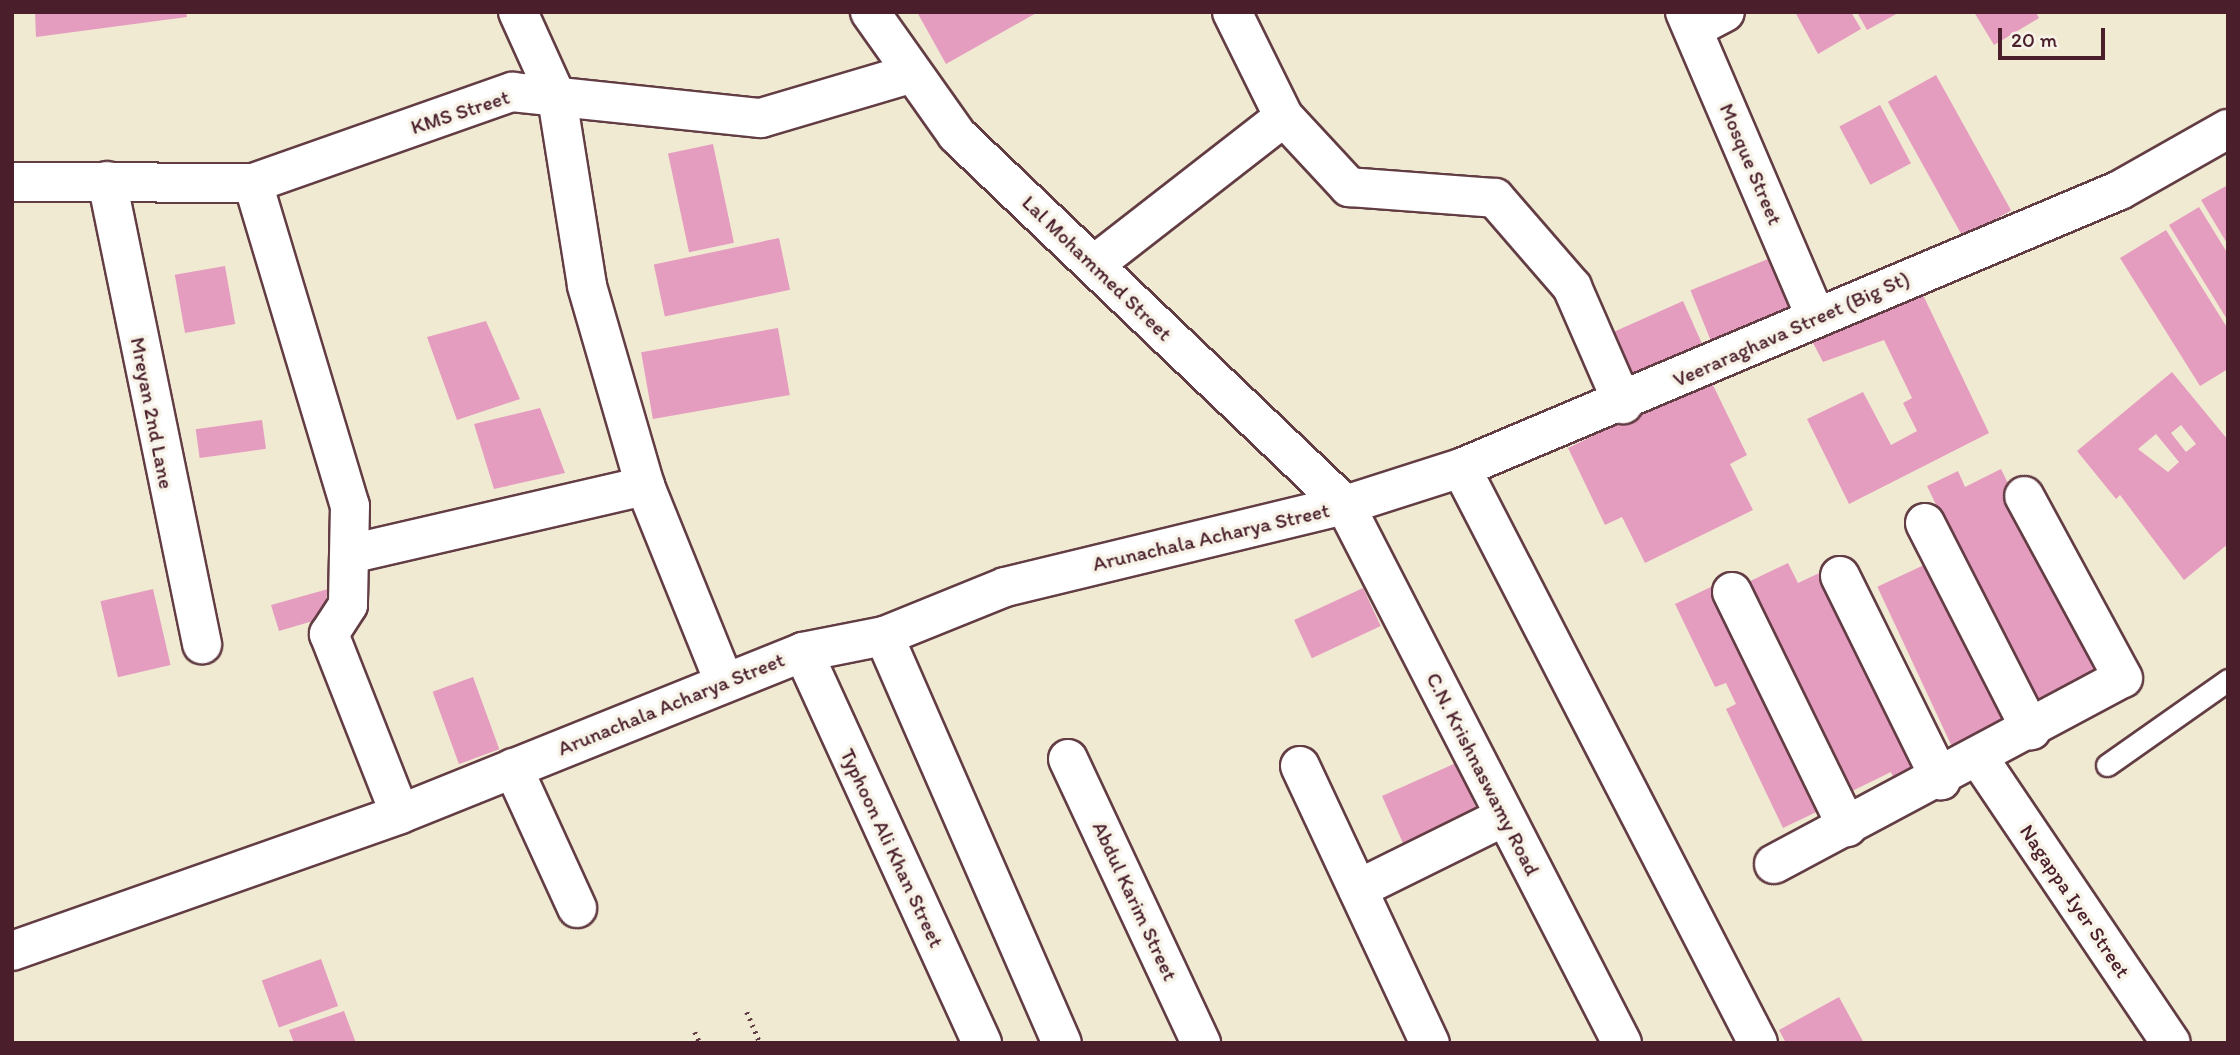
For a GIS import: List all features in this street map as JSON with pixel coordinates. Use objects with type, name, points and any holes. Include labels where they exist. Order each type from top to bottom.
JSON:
[{"type":"street","points":[[518,12],[557,98],[587,286],[645,486],[723,679]]},
{"type":"street","name":"Lal Mohammed Street","points":[[870,12],[909,74],[957,135],[1345,505]]},
{"type":"street","points":[[1232,12],[1284,117],[1349,187],[1495,198],[1572,287],[1623,404]]},
{"type":"street","name":"Mosque Street","points":[[1701,18],[1815,316]]},
{"type":"street","name":"KMS Street","points":[[12,181],[253,183],[512,92],[761,118],[909,74]]},
{"type":"street","points":[[1095,264],[1284,117]]},
{"type":"street","name":"Veeraraghava Street (Big St)","points":[[1345,505],[1461,468],[1623,404],[1815,316],[2120,190],[2228,129]]},
{"type":"street","name":"Mreyan 2nd Lane","points":[[107,181],[202,644]]},
{"type":"street","points":[[253,183],[350,506],[348,605],[328,634],[400,814]]},
{"type":"street","points":[[1461,468],[1758,1043]]},
{"type":"street","points":[[350,554],[645,486]]},
{"type":"street","points":[[1774,864],[1980,760],[2123,678],[2024,496]]},
{"type":"street","name":"Arunachala Acharya Street","points":[[12,951],[400,814],[723,679],[803,652],[884,636],[1005,587],[1345,505]]},
{"type":"street","name":"C.N. Krishnaswamy Road","points":[[1345,505],[1622,1043]]},
{"type":"street","points":[[1925,523],[2031,730]]},
{"type":"street","points":[[1840,576],[1941,780]]},
{"type":"street","points":[[1732,592],[1847,827]]},
{"type":"street","points":[[884,636],[1062,1043]]},
{"type":"street","name":"Typhoon Ali Khan Street","points":[[803,652],[982,1043]]},
{"type":"street","name":"Abdul Karim Street","points":[[1068,759],[1201,1043]]},
{"type":"street","name":"Nagappa Iyer Street","points":[[1980,760],[2171,1043]]},
{"type":"street","points":[[1300,766],[1430,1043]]},
{"type":"street","points":[[513,768],[577,908]]},
{"type":"street","points":[[1358,889],[1504,817]]},
{"type":"lane","points":[[2107,765],[2228,680]]},
{"type":"path","points":[[747,1012],[760,1043]]},
{"type":"path","points":[[695,1032],[700,1043]]},
{"type":"building","points":[[35,12],[186,12],[187,17],[36,37]]},
{"type":"building","points":[[917,12],[1038,12],[946,64]]},
{"type":"building","points":[[1795,12],[1851,12],[1861,29],[1818,54]]},
{"type":"building","points":[[1857,12],[1900,12],[1867,30]]},
{"type":"building","points":[[1974,12],[2036,12],[2039,18],[1994,45]]},
{"type":"building","points":[[1936,75],[2011,211],[1963,237],[1888,102]]},
{"type":"building","points":[[1880,105],[1911,163],[1870,185],[1839,127]]},
{"type":"building","points":[[713,144],[734,243],[689,252],[668,154]]},
{"type":"building","points":[[2228,185],[2228,245],[2201,200]]},
{"type":"building","points":[[2199,207],[2228,254],[2228,321],[2169,225]]},
{"type":"building","points":[[2166,230],[2228,329],[2228,369],[2200,386],[2120,258]]},
{"type":"building","points":[[779,238],[790,290],[665,316],[654,265]]},
{"type":"building","points":[[1773,257],[1796,314],[1713,347],[1690,290]]},
{"type":"building","points":[[225,266],[235,324],[185,333],[175,275]]},
{"type":"building","points":[[1923,295],[1989,433],[1849,504],[1807,419],[1863,392],[1891,445],[1917,431],[1903,403],[1912,398],[1884,340],[1823,362],[1811,339]]},
{"type":"building","points":[[1683,301],[1705,350],[1634,382],[1612,333]]},
{"type":"building","points":[[486,321],[520,399],[457,420],[427,337]]},
{"type":"building","points":[[778,328],[790,395],[653,419],[641,352]]},
{"type":"building","points":[[2172,372],[2228,440],[2228,544],[2184,580],[2120,495],[2116,499],[2077,451]],"holes":[[[2181,425],[2196,444],[2186,452],[2171,433]],[[2156,434],[2179,462],[2168,472],[2138,449]]]},
{"type":"building","points":[[1710,379],[1747,455],[1730,464],[1753,510],[1645,563],[1622,517],[1605,525],[1568,448]]},
{"type":"building","points":[[540,408],[565,473],[494,489],[474,424]]},
{"type":"building","points":[[262,420],[266,449],[200,458],[196,429]]},
{"type":"building","points":[[2001,469],[2102,678],[2077,690],[2073,682],[2053,691],[2057,700],[2035,710],[1927,486],[1958,471],[1965,487]]},
{"type":"building","points":[[1939,558],[2018,727],[1956,756],[1877,587]]},
{"type":"building","points":[[1788,563],[1798,583],[1830,568],[1925,770],[1896,784],[1891,772],[1844,795],[1744,584]]},
{"type":"building","points":[[1713,586],[1829,806],[1783,828],[1726,709],[1736,704],[1726,683],[1715,687],[1675,604]]},
{"type":"building","points":[[1363,588],[1381,626],[1312,658],[1294,620]]},
{"type":"building","points":[[153,589],[171,665],[118,677],[100,601]]},
{"type":"building","points":[[328,589],[323,618],[279,631],[271,605]]},
{"type":"building","points":[[473,677],[499,749],[459,764],[433,692]]},
{"type":"building","points":[[1456,763],[1480,816],[1406,849],[1382,796]]},
{"type":"building","points":[[321,959],[338,1006],[279,1028],[262,981]]},
{"type":"building","points":[[1839,997],[1864,1043],[1786,1043],[1779,1030]]},
{"type":"building","points":[[344,1011],[356,1043],[294,1043],[289,1030]]}]
